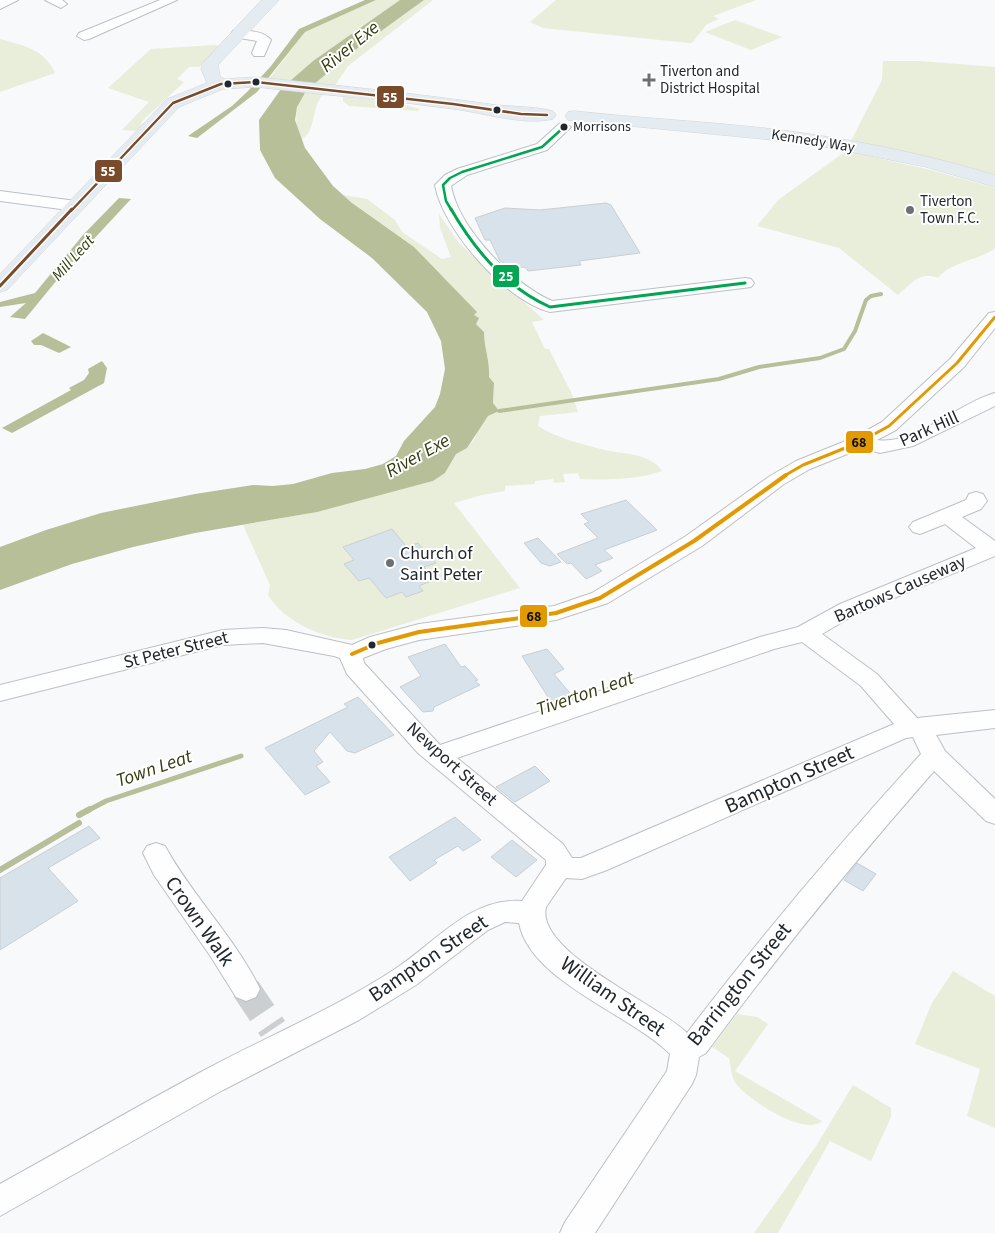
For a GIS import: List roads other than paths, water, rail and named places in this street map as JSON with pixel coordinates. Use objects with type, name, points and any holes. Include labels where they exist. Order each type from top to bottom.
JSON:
[{"type":"main road","points":[[221,84],[213,78],[209,69],[210,64],[271,0]]},
{"type":"main road","name":"Kennedy Way","points":[[0,286],[173,104],[197,91],[221,84],[256,82],[364,94],[558,122],[628,121],[739,130],[832,143],[937,165],[995,181]]},
{"type":"street","points":[[0,5],[12,0]]},
{"type":"street","points":[[84,36],[171,0]]},
{"type":"street","points":[[238,34],[256,36],[264,40],[260,53]]},
{"type":"street","points":[[558,122],[546,144],[462,172],[443,185],[444,192],[468,239],[478,252],[534,300],[550,307],[745,283]]},
{"type":"street","points":[[0,196],[76,206]]},
{"type":"street","name":"Park Hill","points":[[352,654],[378,643],[419,632],[535,617],[574,609],[600,598],[701,537],[777,480],[803,466],[860,442],[888,426],[915,403],[973,345],[995,317]]},
{"type":"street","name":"Park Hill","points":[[860,442],[879,447],[894,446],[921,437],[995,399]]},
{"type":"street","points":[[920,527],[974,504],[977,501],[976,498]]},
{"type":"street","points":[[947,516],[993,549]]},
{"type":"street","name":"Bartows Causeway","points":[[443,760],[466,755],[720,670],[733,663],[749,650],[806,633],[848,609],[993,549]]},
{"type":"street","points":[[806,633],[868,680],[915,727],[935,757],[995,814]]},
{"type":"street","name":"St Peter Street","points":[[0,693],[137,660],[208,639],[235,635],[266,634],[284,636],[343,650],[352,654]]},
{"type":"street","name":"Newport Street","points":[[352,654],[351,661],[355,668],[427,747],[554,851],[559,856],[559,867]]},
{"type":"street","name":"Bampton Street","points":[[559,867],[582,869],[598,863],[915,727],[995,719]]},
{"type":"street","name":"Barrington Street","points":[[576,1233],[681,1075],[685,1050],[696,1044],[751,970],[843,857],[930,760],[935,757]]},
{"type":"street","name":"Crown Walk","points":[[156,853],[163,868],[221,949],[246,989]]},
{"type":"street","points":[[531,913],[532,905],[559,867]]},
{"type":"street","name":"Bampton Street","points":[[0,1201],[212,1081],[278,1037],[348,1011],[406,977],[478,922],[494,914],[505,912],[531,913]]},
{"type":"street","name":"William Street","points":[[531,913],[538,939],[562,962],[592,986],[669,1035],[685,1050]]},
{"type":"water","points":[[365,0],[376,0],[305,32],[257,92],[197,138],[188,136],[232,106],[248,91],[271,66],[299,29]]},
{"type":"water","name":"River Exe","points":[[400,0],[424,0],[355,50],[306,91],[297,107],[295,120],[305,148],[333,186],[352,203],[414,247],[477,312],[474,315],[479,318],[476,324],[484,332],[489,377],[494,383],[493,403],[499,411],[488,416],[467,448],[456,454],[445,473],[433,481],[317,512],[195,533],[133,547],[72,564],[0,590],[0,547],[101,513],[195,494],[253,485],[293,484],[332,473],[365,469],[383,464],[396,456],[404,441],[435,407],[440,394],[445,369],[441,341],[427,312],[372,258],[320,219],[275,178],[260,150],[259,120],[281,89],[313,61]]},
{"type":"water","name":"Mill Leat","points":[[119,198],[131,199],[66,269],[25,319],[10,317],[26,303],[0,307],[0,302],[35,293],[83,235]]},
{"type":"water","points":[[43,333],[71,347],[59,353],[41,345],[34,345],[31,341]]},
{"type":"water","points":[[102,361],[107,368],[104,383],[12,433],[2,428],[71,390],[69,388],[84,380],[89,373],[88,369]]},
{"type":"waterway","points":[[499,411],[719,379],[759,367],[820,358],[844,349],[855,331],[866,300],[871,296],[881,294]]},
{"type":"waterway","name":"Town Leat","points":[[87,811],[106,801],[241,756]]},
{"type":"waterway","name":"Town Leat","points":[[79,815],[90,809]]},
{"type":"waterway","name":"Town Leat","points":[[0,870],[79,823]]},
{"type":"tunnel","points":[[246,989],[273,1029]]},
{"type":"place","name":"Tiverton and District Hospital","points":[[649,80]]},
{"type":"place","name":"Morrisons","points":[[564,127]]},
{"type":"place","name":"Tiverton Town F.C.","points":[[910,210]]},
{"type":"place","name":"Church of Saint Peter","points":[[390,563]]},
{"type":"water label","name":"Tiverton Leat","points":[[585,694]]}]
